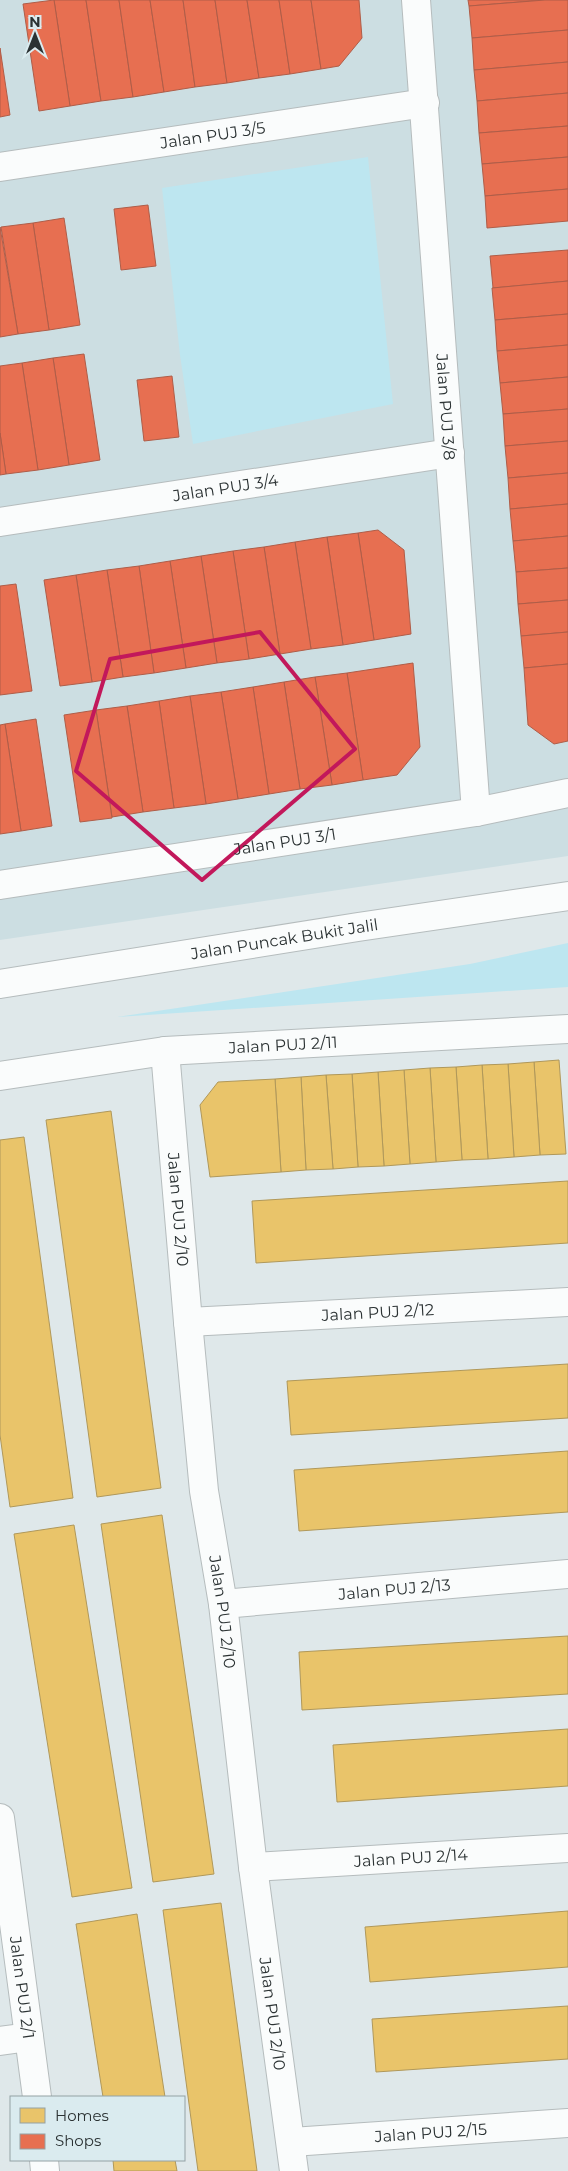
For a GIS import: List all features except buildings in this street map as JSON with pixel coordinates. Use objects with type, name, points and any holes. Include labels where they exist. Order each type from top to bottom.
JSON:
[{"type":"street","name":"Jalan PUJ 3/8","points":[[416,0],[476,812]]},
{"type":"street","name":"Jalan PUJ 3/5","points":[[0,167],[425,103]]},
{"type":"street","name":"Jalan PUJ 3/4","points":[[0,522],[450,453]]},
{"type":"street","name":"Jalan PUJ 3/1","points":[[0,886],[476,812],[568,793]]},
{"type":"street","name":"Jalan Puncak Bukit Jalil","points":[[0,984],[358,926],[568,896]]},
{"type":"street","name":"Jalan PUJ 2/11","points":[[0,1076],[166,1051],[568,1029]]},
{"type":"street","name":"Jalan PUJ 2/10","points":[[166,1051],[204,1491],[223,1604],[253,1867],[292,2142],[294,2171]]},
{"type":"street","name":"Jalan PUJ 2/12","points":[[188,1322],[568,1302]]},
{"type":"street","name":"Jalan PUJ 2/13","points":[[223,1604],[568,1574]]},
{"type":"street","name":"Jalan PUJ 2/1","points":[[0,1818],[36,2096]]},
{"type":"street","name":"Jalan PUJ 2/14","points":[[253,1867],[568,1848]]},
{"type":"street","points":[[0,2041],[29,2037]]},
{"type":"street","name":"Jalan PUJ 2/15","points":[[292,2142],[568,2123]]},
{"type":"highlighted area","points":[[260,632],[355,749],[202,880],[76,771],[110,659]]},
{"type":"shaded area","points":[[0,0],[568,0],[568,856],[0,940]]},
{"type":"shaded area","points":[[368,157],[393,404],[193,444],[180,355],[162,188]]},
{"type":"shaded area","points":[[568,943],[568,987],[117,1017],[470,964]]}]
